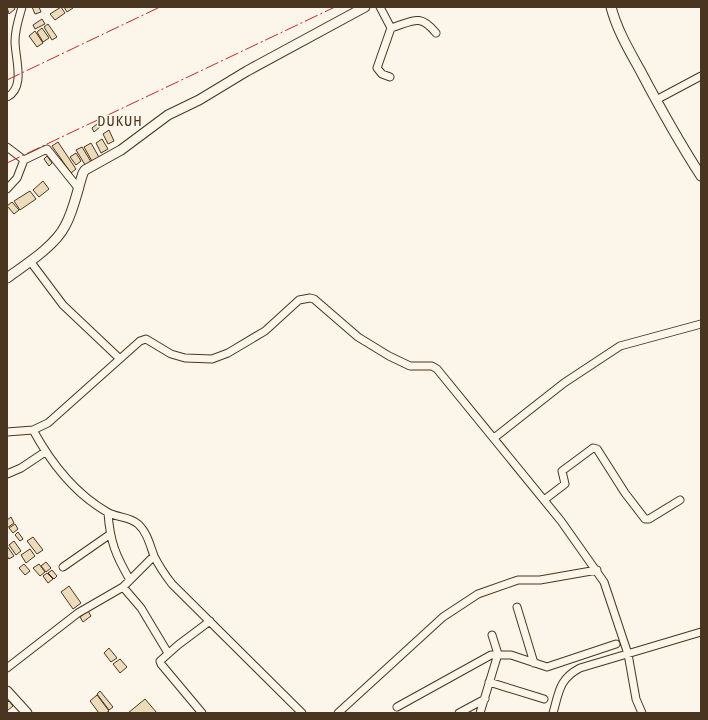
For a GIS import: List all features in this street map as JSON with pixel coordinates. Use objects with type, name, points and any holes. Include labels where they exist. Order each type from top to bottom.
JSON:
[{"type":"street","points":[[7,97],[16,89],[18,71],[15,41],[16,27],[22,7]]},
{"type":"street","points":[[7,278],[30,261],[61,234],[66,226],[85,170],[121,150],[168,115],[199,100],[355,9],[366,7]]},
{"type":"street","points":[[380,7],[391,28],[377,68],[382,74],[390,77]]},
{"type":"street","points":[[611,7],[621,35],[684,151],[701,176]]},
{"type":"street","points":[[391,28],[422,20],[428,22],[436,33]]},
{"type":"street","points":[[656,100],[701,76]]},
{"type":"street","points":[[7,147],[24,160]]},
{"type":"street","points":[[7,189],[17,178],[24,160],[47,149],[79,189]]},
{"type":"street","points":[[30,261],[64,305],[119,358]]},
{"type":"street","points":[[7,432],[33,430],[48,423],[119,358],[140,341],[146,339],[171,354],[186,358],[212,359],[245,344],[265,331],[299,300],[310,298],[319,303],[358,337],[389,356],[410,366],[432,366],[437,369],[544,500],[597,570],[609,593],[628,654],[636,698],[642,713]]},
{"type":"street","points":[[494,438],[564,383],[620,346],[701,324]]},
{"type":"street","points":[[33,430],[45,452],[72,486],[108,513],[131,518],[140,525],[146,535],[154,556],[172,584],[210,621],[238,652],[302,713]]},
{"type":"street","points":[[544,500],[565,484],[562,471],[593,448],[597,450],[625,493],[645,519],[649,519],[680,500]]},
{"type":"street","points":[[7,474],[21,468],[45,452]]},
{"type":"street","points":[[108,513],[109,535],[118,558],[130,580]]},
{"type":"street","points":[[63,567],[109,535]]},
{"type":"street","points":[[7,668],[78,613],[123,587],[154,556]]},
{"type":"street","points":[[338,713],[443,617],[478,594],[518,580],[540,580],[597,570]]},
{"type":"street","points":[[123,587],[141,608],[168,653]]},
{"type":"street","points":[[517,607],[534,663]]},
{"type":"street","points":[[202,713],[160,664],[160,661],[168,653],[210,621]]},
{"type":"street","points":[[553,713],[563,681],[570,673],[580,668],[701,632]]},
{"type":"street","points":[[480,713],[498,654],[492,635]]},
{"type":"street","points":[[397,707],[490,655],[511,655],[547,667],[616,644]]},
{"type":"street","points":[[490,682],[544,699]]},
{"type":"street","points":[[7,691],[26,713]]},
{"type":"street","points":[[460,713],[484,699]]},
{"type":"building","points":[[7,7],[14,7],[15,9],[9,14]]},
{"type":"building","points":[[32,7],[39,7],[41,12],[35,14]]},
{"type":"building","points":[[61,7],[65,13],[55,20],[50,14]]},
{"type":"building","points":[[64,7],[72,7],[73,8],[67,12]]},
{"type":"building","points":[[42,19],[45,24],[35,29],[33,25]]},
{"type":"building","points":[[48,24],[57,37],[52,40],[44,27]]},
{"type":"building","points":[[42,28],[49,38],[43,42],[37,32]]},
{"type":"building","points":[[35,31],[43,43],[37,47],[29,36]]},
{"type":"building","points":[[97,124],[100,127],[94,132],[92,128]]},
{"type":"building","points":[[109,130],[114,141],[108,144],[103,134]]},
{"type":"building","points":[[102,139],[108,149],[101,153],[96,143]]},
{"type":"building","points":[[58,142],[76,169],[71,173],[52,146]]},
{"type":"building","points":[[91,143],[100,159],[93,163],[84,147]]},
{"type":"building","points":[[82,147],[93,165],[87,168],[76,150]]},
{"type":"building","points":[[76,153],[81,161],[76,165],[70,157]]},
{"type":"building","points":[[47,156],[52,163],[49,166],[44,159]]},
{"type":"building","points":[[43,181],[49,189],[39,197],[33,190]]},
{"type":"building","points":[[30,191],[36,199],[20,210],[14,201]]},
{"type":"building","points":[[12,202],[19,210],[14,214],[7,206]]},
{"type":"building","points":[[11,517],[14,523],[7,528],[7,520]]},
{"type":"building","points":[[15,524],[18,529],[13,533],[9,528]]},
{"type":"building","points":[[18,532],[23,539],[20,541],[15,535]]},
{"type":"building","points":[[33,537],[43,550],[37,554],[27,541]]},
{"type":"building","points":[[14,541],[21,551],[16,555],[9,545]]},
{"type":"building","points":[[7,546],[14,556],[9,559],[7,556]]},
{"type":"building","points":[[30,549],[35,556],[26,563],[21,555]]},
{"type":"building","points":[[46,562],[51,568],[46,572],[41,566]]},
{"type":"building","points":[[24,564],[30,571],[25,575],[19,568]]},
{"type":"building","points":[[39,564],[45,572],[40,576],[33,568]]},
{"type":"building","points":[[52,570],[57,576],[54,579],[48,573]]},
{"type":"building","points":[[47,573],[53,579],[48,583],[43,576]]},
{"type":"building","points":[[69,586],[81,603],[73,609],[61,592]]},
{"type":"building","points":[[88,611],[91,616],[83,622],[80,617]]},
{"type":"building","points":[[109,648],[117,658],[111,662],[104,653]]},
{"type":"building","points":[[120,659],[127,667],[120,673],[113,664]]},
{"type":"building","points":[[100,691],[113,707],[109,710],[97,694]]},
{"type":"building","points":[[97,695],[109,711],[106,713],[99,713],[90,701]]},
{"type":"building","points":[[145,699],[157,713],[128,713]]},
{"type":"building","points":[[9,701],[13,706],[7,711],[7,703]]},
{"type":"power","points":[[7,80],[160,7]]},
{"type":"power","points":[[7,163],[335,7]]},
{"type":"district","name":"DUKUH","points":[[120,121]]}]
